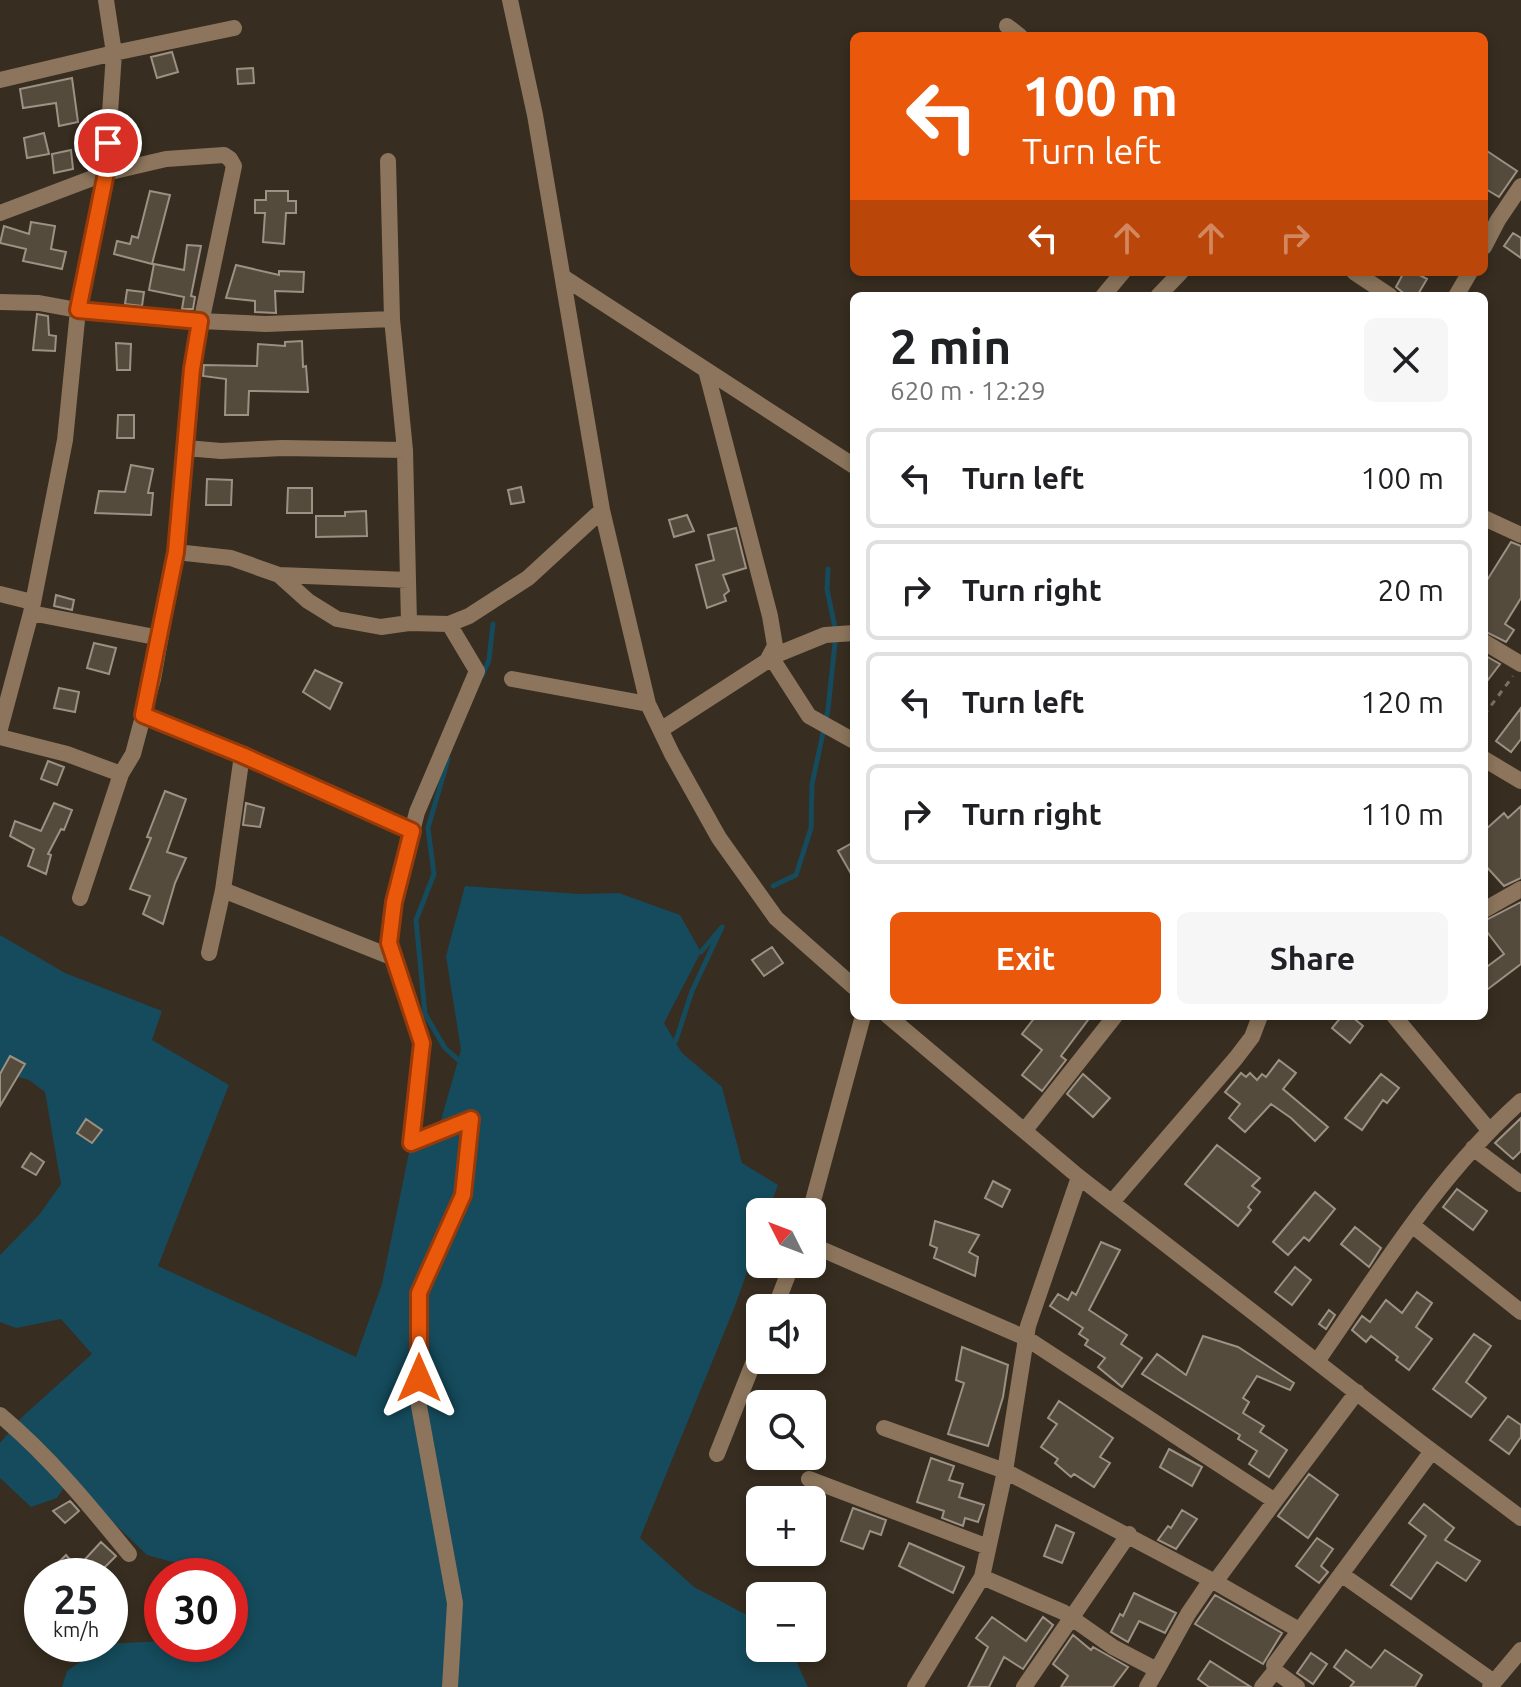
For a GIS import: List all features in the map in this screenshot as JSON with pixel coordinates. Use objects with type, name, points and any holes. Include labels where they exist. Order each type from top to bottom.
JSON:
[{"type":"street","points":[[0,729],[6,680],[32,607],[65,440],[78,310],[106,173],[114,53],[106,0]]},
{"type":"street","points":[[510,0],[535,115],[602,510],[648,704],[719,838],[776,918],[850,983]]},
{"type":"street","points":[[0,80],[234,28]]},
{"type":"street","points":[[0,213],[106,173],[166,159],[224,155],[234,166],[192,369],[176,552],[160,638],[133,754],[121,774],[80,898]]},
{"type":"street","points":[[388,161],[392,319],[405,450],[409,623]]},
{"type":"street","points":[[1488,239],[1521,186]]},
{"type":"street","points":[[1106,292],[1120,276]]},
{"type":"street","points":[[1162,292],[1177,276]]},
{"type":"street","points":[[1360,276],[1384,292]]},
{"type":"street","points":[[563,277],[850,463]]},
{"type":"street","points":[[0,302],[39,303],[78,310],[200,321],[266,324],[392,319]]},
{"type":"street","points":[[706,370],[770,616],[775,646],[771,657]]},
{"type":"street","points":[[186,448],[221,451],[282,448],[405,450]]},
{"type":"street","points":[[279,575],[308,601],[337,619],[381,627],[409,623],[449,624],[469,616],[528,578],[602,510]]},
{"type":"street","points":[[1488,520],[1521,535]]},
{"type":"street","points":[[176,552],[231,558],[279,575],[408,580]]},
{"type":"street","points":[[0,594],[32,607],[160,638]]},
{"type":"street","points":[[449,624],[477,671],[412,831],[394,902],[389,943],[422,1043],[411,1143],[471,1119],[463,1195],[419,1293],[419,1406],[455,1603],[450,1687]]},
{"type":"street","points":[[662,729],[771,657],[825,635],[850,633]]},
{"type":"street","points":[[1488,644],[1521,665]]},
{"type":"street","points":[[771,657],[809,716],[850,739]]},
{"type":"street","points":[[512,679],[648,704]]},
{"type":"street","points":[[143,715],[242,755],[412,831]]},
{"type":"street","points":[[0,737],[67,754],[121,774]]},
{"type":"street","points":[[209,953],[223,890],[242,755]]},
{"type":"street","points":[[1488,764],[1521,781]]},
{"type":"street","points":[[1488,908],[1521,889]]},
{"type":"street","points":[[223,890],[394,958]]},
{"type":"street","points":[[814,1198],[862,1020]]},
{"type":"street","points":[[893,1020],[1079,1177],[1521,1518]]},
{"type":"street","points":[[1025,1130],[1111,1020]]},
{"type":"street","points":[[1112,1202],[1236,1058],[1252,1037],[1258,1020]]},
{"type":"street","points":[[1397,1020],[1489,1130]]},
{"type":"street","points":[[1318,1360],[1412,1225],[1473,1148],[1521,1101]]},
{"type":"street","points":[[1473,1148],[1521,1184]]},
{"type":"street","points":[[915,1687],[982,1577],[1005,1471],[1026,1338],[1079,1177]]},
{"type":"street","points":[[1412,1225],[1521,1312]]},
{"type":"street","points":[[826,1251],[1026,1338],[1275,1501]]},
{"type":"street","points":[[717,1454],[749,1374]]},
{"type":"street","points":[[1147,1687],[1188,1614],[1357,1392]]},
{"type":"street","points":[[2,1420],[79,1492],[129,1554]]},
{"type":"street","points":[[884,1428],[1005,1471],[1129,1534],[1299,1630]]},
{"type":"street","points":[[1297,1687],[1275,1671],[1274,1665],[1432,1451]]},
{"type":"street","points":[[809,1479],[988,1547]]},
{"type":"street","points":[[1024,1687],[1129,1534]]},
{"type":"street","points":[[1341,1574],[1492,1685],[1521,1650]]},
{"type":"street","points":[[982,1577],[1070,1617],[1113,1647],[1157,1670]]},
{"type":"street","points":[[1262,1687],[1275,1671]]},
{"type":"path","points":[[1488,710],[1521,665]]},
{"type":"water","points":[[465,886],[580,894],[619,893],[680,915],[701,952],[664,1023],[682,1053],[722,1087],[742,1163],[778,1185],[773,1198],[746,1198],[746,1275],[640,1538],[694,1587],[746,1615],[746,1662],[796,1662],[808,1687],[62,1687],[67,1671],[80,1662],[128,1662],[128,1643],[144,1642],[144,1662],[248,1662],[248,1558],[158,1558],[147,1555],[69,1480],[57,1498],[31,1507],[0,1478],[0,1443],[22,1417],[92,1354],[61,1319],[16,1328],[0,1322],[0,1255],[39,1215],[61,1184],[45,1092],[29,1080],[0,1072],[0,935],[65,973],[162,1011],[152,1040],[229,1085],[158,1266],[356,1357],[382,1284],[411,1143],[441,1120],[461,1050],[446,956]]},
{"type":"building","points":[[172,52],[178,72],[157,78],[151,57]]},
{"type":"building","points":[[253,68],[254,83],[238,84],[237,69]]},
{"type":"building","points":[[72,78],[78,122],[59,126],[56,103],[23,108],[20,89]]},
{"type":"building","points":[[44,133],[49,154],[27,158],[24,138]]},
{"type":"building","points":[[71,150],[73,169],[54,173],[52,154]]},
{"type":"building","points":[[1488,152],[1517,171],[1499,197],[1488,190]]},
{"type":"building","points":[[150,191],[170,195],[152,264],[114,254],[117,241],[130,244],[132,236],[138,238]]},
{"type":"building","points":[[266,191],[288,191],[288,201],[296,201],[296,213],[286,213],[284,244],[263,242],[265,213],[255,213],[255,200],[266,200]]},
{"type":"building","points":[[31,222],[55,226],[51,249],[66,252],[62,269],[23,261],[26,249],[0,243],[4,226],[29,234]]},
{"type":"building","points":[[1513,233],[1521,238],[1521,258],[1504,246]]},
{"type":"building","points":[[187,245],[201,246],[191,296],[195,297],[193,309],[182,309],[184,297],[149,290],[154,264],[184,270]]},
{"type":"building","points":[[236,265],[279,275],[279,271],[304,272],[303,292],[275,291],[276,313],[255,312],[255,301],[226,298]]},
{"type":"building","points":[[1402,276],[1427,279],[1419,292],[1402,292],[1396,287]]},
{"type":"building","points":[[127,290],[144,292],[142,306],[125,304]]},
{"type":"building","points":[[37,314],[48,316],[49,335],[56,336],[55,351],[33,350]]},
{"type":"building","points":[[302,341],[308,392],[249,391],[248,415],[225,415],[226,379],[203,376],[204,365],[257,366],[258,344],[285,346],[285,342]]},
{"type":"building","points":[[116,343],[131,344],[130,370],[117,370]]},
{"type":"building","points":[[118,415],[134,415],[134,438],[117,438]]},
{"type":"building","points":[[131,465],[153,469],[148,493],[153,493],[151,515],[95,513],[99,491],[125,492]]},
{"type":"building","points":[[207,479],[232,480],[231,505],[206,505]]},
{"type":"building","points":[[521,487],[524,502],[511,504],[508,490]]},
{"type":"building","points":[[288,488],[312,488],[312,513],[287,513]]},
{"type":"building","points":[[366,511],[367,536],[316,537],[316,516],[345,516],[345,512]]},
{"type":"building","points":[[687,515],[694,531],[674,537],[669,520]]},
{"type":"building","points":[[736,528],[746,568],[723,575],[729,591],[724,595],[726,601],[707,608],[696,565],[714,560],[708,535]]},
{"type":"building","points":[[1511,542],[1521,546],[1521,598],[1505,624],[1514,630],[1506,642],[1488,633],[1488,579]]},
{"type":"building","points":[[56,595],[74,600],[72,610],[54,606]]},
{"type":"building","points":[[94,643],[116,648],[109,674],[87,668]]},
{"type":"building","points":[[1488,657],[1500,664],[1488,680]]},
{"type":"building","points":[[315,670],[342,683],[330,709],[303,692]]},
{"type":"building","points":[[59,688],[79,692],[75,712],[54,708]]},
{"type":"building","points":[[1521,708],[1521,739],[1511,752],[1496,741]]},
{"type":"building","points":[[48,761],[64,767],[57,785],[41,779]]},
{"type":"building","points":[[165,791],[186,799],[167,852],[186,858],[163,924],[143,914],[150,896],[130,889],[151,838],[147,837]]},
{"type":"building","points":[[54,803],[72,810],[64,830],[61,829],[48,854],[51,855],[46,874],[28,866],[34,849],[10,836],[15,821],[41,831]]},
{"type":"building","points":[[246,803],[264,808],[260,827],[243,825]]},
{"type":"building","points":[[1521,806],[1521,878],[1504,886],[1488,868],[1488,827],[1504,813],[1508,818]]},
{"type":"building","points":[[850,844],[850,872],[838,851]]},
{"type":"building","points":[[1521,902],[1521,964],[1488,989],[1488,966],[1504,954],[1488,933],[1488,919]]},
{"type":"building","points":[[772,947],[783,963],[764,976],[752,960]]},
{"type":"building","points":[[1033,1020],[1088,1020],[1061,1056],[1066,1060],[1042,1091],[1022,1075],[1042,1050],[1022,1034]]},
{"type":"building","points":[[1339,1020],[1356,1020],[1363,1026],[1350,1043],[1332,1028]]},
{"type":"building","points":[[10,1056],[25,1064],[0,1106],[0,1074]]},
{"type":"building","points":[[1279,1060],[1296,1073],[1283,1089],[1328,1127],[1315,1141],[1271,1104],[1245,1132],[1229,1118],[1240,1104],[1225,1092],[1241,1073],[1246,1077],[1250,1073],[1257,1080],[1262,1074],[1266,1077]]},
{"type":"building","points":[[1083,1074],[1110,1098],[1093,1117],[1067,1094]]},
{"type":"building","points":[[1381,1074],[1399,1088],[1387,1103],[1383,1100],[1362,1130],[1345,1118]]},
{"type":"building","points":[[1521,1118],[1521,1151],[1513,1159],[1495,1143]]},
{"type":"building","points":[[86,1119],[102,1130],[92,1143],[77,1133]]},
{"type":"building","points":[[1217,1145],[1260,1178],[1252,1186],[1260,1192],[1238,1226],[1185,1184]]},
{"type":"building","points":[[31,1153],[44,1162],[36,1175],[22,1167]]},
{"type":"building","points":[[993,1181],[1010,1190],[1002,1207],[985,1198]]},
{"type":"building","points":[[1457,1189],[1487,1211],[1473,1230],[1443,1207]]},
{"type":"building","points":[[1315,1192],[1335,1209],[1309,1241],[1304,1237],[1288,1255],[1273,1242]]},
{"type":"building","points":[[935,1221],[979,1235],[969,1252],[978,1257],[975,1276],[934,1258],[937,1248],[930,1245]]},
{"type":"building","points":[[1355,1227],[1381,1248],[1369,1267],[1341,1244]]},
{"type":"building","points":[[1101,1242],[1120,1250],[1089,1310],[1127,1335],[1121,1344],[1142,1358],[1122,1387],[1098,1367],[1105,1358],[1085,1345],[1088,1340],[1079,1334],[1083,1328],[1050,1306],[1058,1294],[1068,1300],[1072,1292],[1076,1295]]},
{"type":"building","points":[[1295,1267],[1311,1280],[1292,1305],[1275,1292]]},
{"type":"building","points":[[1417,1292],[1432,1303],[1416,1327],[1432,1339],[1409,1370],[1371,1336],[1366,1342],[1352,1330],[1362,1316],[1370,1322],[1386,1300],[1402,1313]]},
{"type":"building","points":[[1329,1310],[1335,1315],[1326,1329],[1319,1324]]},
{"type":"building","points":[[1474,1334],[1491,1346],[1466,1382],[1486,1398],[1471,1417],[1433,1389]]},
{"type":"building","points":[[1203,1336],[1238,1347],[1294,1383],[1290,1390],[1257,1376],[1243,1398],[1249,1402],[1243,1413],[1264,1426],[1260,1432],[1287,1450],[1269,1477],[1249,1464],[1257,1451],[1238,1439],[1240,1435],[1142,1374],[1157,1354],[1186,1375]]},
{"type":"building","points":[[962,1347],[1008,1365],[1003,1397],[988,1446],[948,1434],[964,1383],[956,1380]]},
{"type":"building","points":[[1059,1401],[1113,1438],[1100,1457],[1110,1463],[1094,1487],[1074,1474],[1071,1477],[1055,1463],[1058,1459],[1041,1447],[1057,1424],[1048,1418]]},
{"type":"building","points":[[1508,1416],[1521,1425],[1521,1437],[1509,1454],[1490,1440]]},
{"type":"building","points":[[1169,1449],[1202,1467],[1192,1486],[1160,1467]]},
{"type":"building","points":[[931,1458],[954,1466],[949,1480],[963,1484],[959,1497],[984,1505],[978,1522],[965,1518],[963,1526],[942,1518],[944,1511],[917,1502]]},
{"type":"building","points":[[1309,1474],[1338,1495],[1308,1538],[1278,1516]]},
{"type":"building","points":[[70,1501],[79,1511],[65,1523],[53,1511]]},
{"type":"building","points":[[1424,1504],[1454,1528],[1445,1540],[1480,1561],[1466,1581],[1437,1562],[1411,1599],[1391,1585],[1426,1536],[1409,1523]]},
{"type":"building","points":[[853,1508],[886,1520],[881,1535],[870,1531],[863,1549],[841,1541]]},
{"type":"building","points":[[1182,1510],[1197,1519],[1176,1549],[1158,1540],[1168,1526],[1171,1528]]},
{"type":"building","points":[[1056,1525],[1074,1533],[1062,1563],[1044,1556]]},
{"type":"building","points":[[1317,1538],[1333,1549],[1321,1566],[1328,1572],[1319,1583],[1296,1566]]},
{"type":"building","points":[[101,1542],[116,1556],[114,1558],[86,1558]]},
{"type":"building","points":[[909,1543],[964,1567],[953,1593],[899,1566]]},
{"type":"building","points":[[1134,1593],[1176,1613],[1165,1633],[1139,1621],[1128,1642],[1111,1632]]},
{"type":"building","points":[[1215,1595],[1282,1633],[1263,1664],[1195,1624]]},
{"type":"building","points":[[992,1617],[1026,1641],[1043,1617],[1053,1625],[1023,1669],[1004,1657],[989,1687],[968,1687],[988,1647],[976,1638]]},
{"type":"building","points":[[1073,1635],[1091,1650],[1093,1647],[1128,1667],[1113,1687],[1061,1687],[1068,1676],[1053,1664]]},
{"type":"building","points":[[1346,1650],[1371,1668],[1385,1650],[1422,1675],[1415,1687],[1350,1687],[1354,1682],[1334,1667]]},
{"type":"building","points":[[1311,1653],[1327,1664],[1313,1684],[1297,1673]]},
{"type":"building","points":[[1210,1661],[1251,1687],[1209,1687],[1198,1679]]},
{"type":"waterway","points":[[773,886],[796,875],[811,828],[812,784],[828,710],[836,633],[827,589],[828,569]]},
{"type":"waterway","points":[[482,676],[489,660],[493,624]]},
{"type":"waterway","points":[[448,759],[428,828],[434,874],[416,920],[425,1014],[445,1048],[463,1064]]},
{"type":"waterway","points":[[670,1046],[676,1040],[692,991],[722,927],[701,952]]},
{"type":"route","points":[[108,143],[106,173],[78,310],[200,321],[192,369],[176,552],[153,679],[143,715],[242,755],[412,831],[394,902],[389,943],[422,1043],[411,1143],[471,1119],[463,1195],[419,1293],[419,1378]]}]
